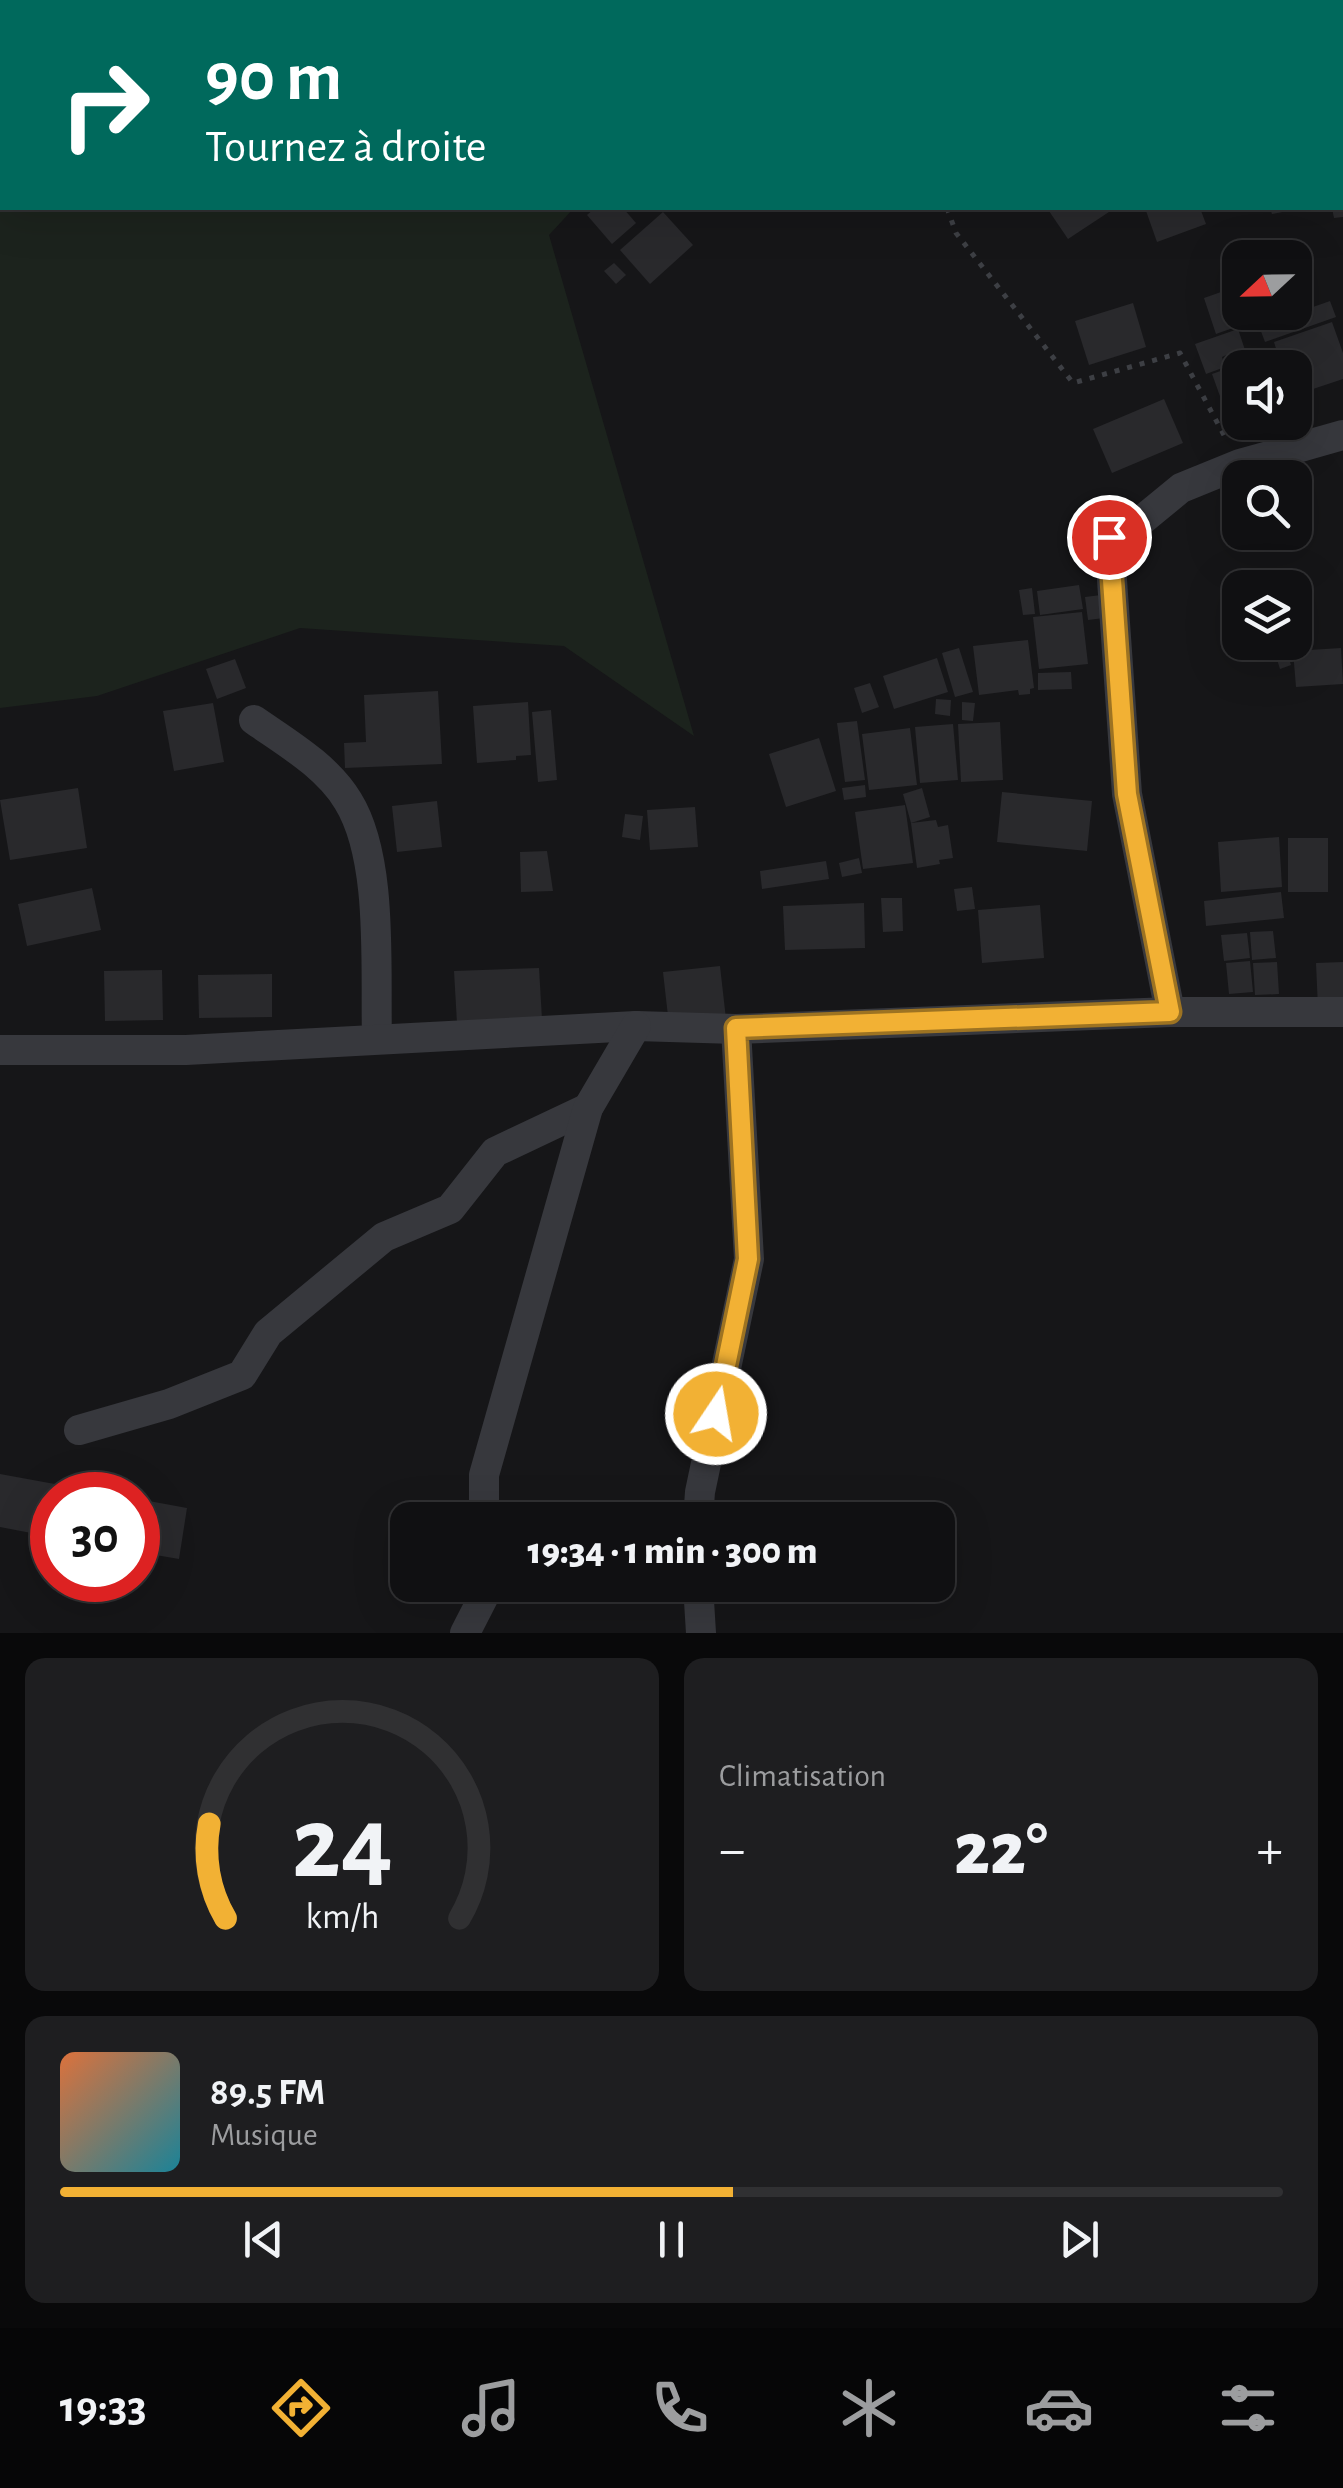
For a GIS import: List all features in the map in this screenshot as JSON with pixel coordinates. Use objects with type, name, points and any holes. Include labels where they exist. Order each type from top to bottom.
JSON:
[{"type":"street","points":[[1254,460],[1343,435]]},
{"type":"street","points":[[1170,1012],[1127,794],[1109,537],[1136,525],[1181,488],[1222,471]]},
{"type":"street","points":[[254,720],[314,763],[348,799],[364,835],[372,870],[378,1038]]},
{"type":"street","points":[[0,1050],[186,1050],[636,1026],[736,1028],[1170,1012],[1343,1012]]},
{"type":"street","points":[[484,1502],[484,1475],[588,1108],[636,1026]]},
{"type":"street","points":[[699,1502],[748,1259],[736,1028]]},
{"type":"street","points":[[79,1430],[168,1404],[242,1375],[268,1334],[384,1237],[450,1209],[495,1152],[588,1108]]},
{"type":"street","points":[[465,1633],[481,1602]]},
{"type":"street","points":[[699,1602],[700,1633]]},
{"type":"path","points":[[947,210],[956,232],[1072,383],[1180,353],[1238,460]]},
{"type":"shaded area","points":[[0,210],[572,210],[549,235],[694,736],[564,646],[300,628],[97,696],[0,708]]},
{"type":"building","points":[[593,210],[625,210],[636,223],[612,244],[587,215]]},
{"type":"building","points":[[1051,210],[1112,210],[1068,239]]},
{"type":"building","points":[[1146,210],[1201,210],[1206,224],[1157,242]]},
{"type":"building","points":[[1332,210],[1343,210],[1343,217],[1334,218]]},
{"type":"building","points":[[663,212],[693,245],[650,284],[620,250]]},
{"type":"building","points":[[614,263],[626,275],[616,284],[604,271]]},
{"type":"building","points":[[1222,292],[1222,330],[1227,330],[1216,334],[1204,298]]},
{"type":"building","points":[[1330,301],[1336,317],[1312,325],[1312,307]]},
{"type":"building","points":[[1133,303],[1146,347],[1089,365],[1075,321]]},
{"type":"building","points":[[1332,322],[1343,353],[1343,379],[1312,389],[1312,350],[1276,350],[1274,342]]},
{"type":"building","points":[[1238,330],[1245,350],[1222,350],[1222,368],[1206,374],[1195,344]]},
{"type":"building","points":[[1260,330],[1299,330],[1265,342]]},
{"type":"building","points":[[1222,370],[1222,402],[1212,374]]},
{"type":"building","points":[[1164,399],[1183,443],[1112,473],[1093,429]]},
{"type":"building","points":[[1079,585],[1083,609],[1040,615],[1037,591]]},
{"type":"building","points":[[1032,588],[1035,614],[1023,615],[1019,590]]},
{"type":"building","points":[[1101,595],[1104,618],[1088,620],[1085,597]]},
{"type":"building","points":[[1082,612],[1088,664],[1039,669],[1033,617]]},
{"type":"building","points":[[1028,640],[1034,688],[1030,694],[1019,695],[1018,690],[979,695],[973,646]]},
{"type":"building","points":[[959,648],[973,692],[955,697],[942,653]]},
{"type":"building","points":[[1341,648],[1343,684],[1296,687],[1294,660],[1312,660],[1312,650]]},
{"type":"building","points":[[937,658],[948,692],[894,709],[883,676]]},
{"type":"building","points":[[235,659],[246,688],[217,699],[206,669]]},
{"type":"building","points":[[1277,660],[1289,660],[1291,665],[1280,669]]},
{"type":"building","points":[[1071,672],[1072,689],[1038,690],[1038,673]]},
{"type":"building","points":[[870,683],[879,707],[862,713],[854,688]]},
{"type":"building","points":[[438,691],[442,764],[345,768],[344,743],[366,742],[364,695]]},
{"type":"building","points":[[936,699],[951,700],[950,716],[935,714]]},
{"type":"building","points":[[528,702],[531,755],[477,763],[473,706]]},
{"type":"building","points":[[962,702],[975,703],[973,721],[962,720]]},
{"type":"building","points":[[213,703],[224,762],[174,771],[163,711]]},
{"type":"building","points":[[551,710],[557,780],[538,782],[532,712]]},
{"type":"building","points":[[857,721],[865,780],[845,782],[837,723]]},
{"type":"building","points":[[1000,722],[1003,780],[961,782],[958,724]]},
{"type":"building","points":[[953,724],[958,780],[920,783],[915,727]]},
{"type":"building","points":[[910,728],[917,785],[869,790],[862,734]]},
{"type":"building","points":[[819,738],[836,791],[786,807],[769,754]]},
{"type":"building","points":[[865,785],[866,797],[844,800],[842,788]]},
{"type":"building","points":[[78,788],[87,848],[10,860],[0,800]]},
{"type":"building","points":[[922,788],[930,817],[911,823],[903,794]]},
{"type":"building","points":[[1002,792],[1092,801],[1087,851],[997,842]]},
{"type":"building","points":[[437,801],[442,847],[397,852],[392,806]]},
{"type":"building","points":[[905,805],[913,863],[863,869],[855,812]]},
{"type":"building","points":[[695,807],[698,847],[650,850],[647,810]]},
{"type":"building","points":[[625,814],[643,816],[640,840],[622,837]]},
{"type":"building","points":[[936,820],[938,827],[948,825],[953,858],[917,868],[911,823]]},
{"type":"building","points":[[1279,837],[1282,887],[1221,892],[1218,842]]},
{"type":"building","points":[[1288,838],[1328,838],[1328,892],[1288,892]]},
{"type":"building","points":[[547,851],[553,891],[521,892],[520,852]]},
{"type":"building","points":[[859,858],[862,873],[842,877],[839,863]]},
{"type":"building","points":[[826,861],[829,879],[762,889],[760,871]]},
{"type":"building","points":[[972,887],[975,909],[957,911],[954,889]]},
{"type":"building","points":[[92,888],[101,930],[27,946],[18,904]]},
{"type":"building","points":[[1281,892],[1284,918],[1206,926],[1204,901]]},
{"type":"building","points":[[881,898],[902,898],[903,931],[883,932]]},
{"type":"building","points":[[864,903],[865,948],[785,950],[783,906]]},
{"type":"building","points":[[1040,905],[1044,958],[982,963],[978,910]]},
{"type":"building","points":[[1273,931],[1276,958],[1252,960],[1250,932]]},
{"type":"building","points":[[1247,933],[1250,958],[1224,961],[1221,935]]},
{"type":"building","points":[[1250,961],[1253,992],[1229,994],[1226,963]]},
{"type":"building","points":[[1277,962],[1279,994],[1255,995],[1253,963]]},
{"type":"building","points":[[1343,962],[1343,1007],[1318,1008],[1316,963]]},
{"type":"building","points":[[720,966],[726,1019],[669,1025],[663,972]]},
{"type":"building","points":[[539,968],[542,1019],[457,1023],[454,971]]},
{"type":"building","points":[[162,970],[163,1020],[105,1021],[104,971]]},
{"type":"building","points":[[272,974],[272,1017],[199,1018],[198,975]]},
{"type":"building","points":[[0,1474],[30,1479],[30,1533],[0,1527]]},
{"type":"building","points":[[160,1503],[187,1508],[179,1559],[160,1556]]},
{"type":"route","points":[[716,1414],[748,1259],[736,1028],[1170,1012],[1127,794],[1109,537]]}]
